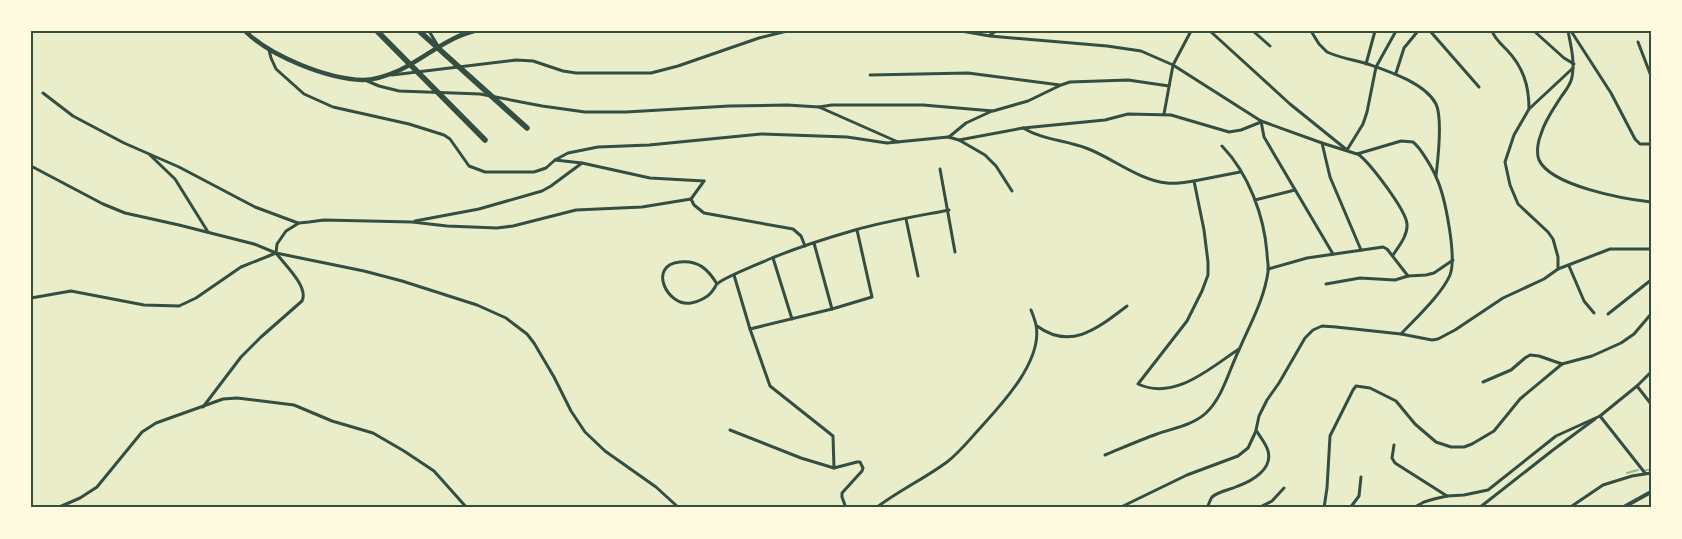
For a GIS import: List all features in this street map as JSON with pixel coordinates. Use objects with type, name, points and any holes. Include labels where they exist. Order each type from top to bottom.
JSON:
[{"type":"highway","points":[[377,31],[485,140]]},
{"type":"highway","points":[[419,31],[528,128]]},
{"type":"main road","points":[[245,31],[269,50],[327,74],[364,80],[386,76],[456,37],[474,31]]},
{"type":"street","points":[[430,31],[438,47]]},
{"type":"street","points":[[386,76],[516,60],[533,61],[563,71],[576,73],[651,73],[678,66],[759,38],[787,31]]},
{"type":"street","points":[[961,31],[990,36],[1129,48],[1150,54],[1173,65],[1261,121],[1357,154],[1375,172],[1406,218],[1406,232],[1392,255]]},
{"type":"street","points":[[990,36],[996,31]]},
{"type":"street","points":[[1164,114],[1173,65],[1190,31]]},
{"type":"street","points":[[1210,31],[1290,104],[1347,150]]},
{"type":"street","points":[[1253,31],[1270,46]]},
{"type":"street","points":[[1311,31],[1319,44],[1327,52],[1396,74],[1419,87],[1432,98],[1437,106],[1440,146],[1436,177]]},
{"type":"street","points":[[1366,64],[1375,31]]},
{"type":"street","points":[[1347,150],[1363,124],[1376,67],[1396,31]]},
{"type":"street","points":[[1396,74],[1404,48],[1418,31]]},
{"type":"street","points":[[1430,31],[1479,87]]},
{"type":"street","points":[[1492,31],[1496,39],[1515,60],[1525,76],[1529,94],[1529,109]]},
{"type":"street","points":[[1534,31],[1574,66]]},
{"type":"street","points":[[1570,31],[1574,66],[1572,80],[1541,134],[1537,151],[1539,160],[1549,172],[1577,185],[1620,198],[1651,202]]},
{"type":"street","points":[[1570,31],[1611,93],[1637,142],[1644,145],[1651,144]]},
{"type":"street","points":[[1638,42],[1651,76]]},
{"type":"street","points":[[269,50],[276,69],[304,94],[333,106],[409,124],[444,135],[450,139],[470,166],[485,172],[534,172],[546,168],[555,160],[568,153],[598,147],[658,144],[761,134],[842,136],[887,143],[948,137],[959,140],[978,150],[991,160],[1006,178],[1012,191]]},
{"type":"street","points":[[1558,269],[1558,257],[1552,239],[1548,232],[1518,204],[1510,185],[1505,162],[1509,148],[1529,109],[1574,66]]},
{"type":"street","points":[[870,76],[968,73],[1061,85]]},
{"type":"street","points":[[364,80],[399,91],[480,94],[585,112],[787,105],[819,108],[835,105],[923,104],[993,111]]},
{"type":"street","points":[[948,137],[966,123],[993,111],[1028,101],[1070,82],[1128,80],[1169,86]]},
{"type":"street","points":[[43,93],[73,116],[124,143],[179,167],[255,207],[299,223]]},
{"type":"street","points":[[819,108],[899,142]]},
{"type":"street","points":[[959,140],[1023,128],[1105,120],[1124,114],[1164,114],[1229,132],[1241,130],[1261,121]]},
{"type":"street","points":[[1261,121],[1264,137],[1333,254]]},
{"type":"street","points":[[1023,128],[1044,138],[1086,148],[1131,171],[1169,184],[1240,172]]},
{"type":"street","points":[[1357,154],[1401,141],[1412,141],[1419,148],[1436,177],[1451,238],[1452,260],[1450,274],[1444,286],[1401,334]]},
{"type":"street","points":[[1322,143],[1330,177],[1361,250]]},
{"type":"street","points":[[1105,455],[1186,424],[1208,411],[1224,385],[1255,316],[1268,269],[1263,225],[1255,200],[1231,155],[1222,146]]},
{"type":"street","points":[[148,153],[174,179],[208,232]]},
{"type":"street","points":[[203,407],[240,357],[260,337],[298,305],[304,297],[300,283],[276,253],[280,238],[286,231],[299,223],[324,220],[412,222],[447,226],[497,228],[513,226],[576,210],[642,206],[691,199],[704,181],[650,178],[582,163],[555,160]]},
{"type":"street","points":[[412,222],[479,209],[542,191],[582,163]]},
{"type":"street","points":[[31,166],[113,209],[125,213],[254,244],[276,253],[364,271],[402,281],[477,305],[506,318],[526,334],[534,344],[554,377],[570,411],[585,432],[605,451],[656,487],[679,508]]},
{"type":"street","points":[[940,168],[955,252]]},
{"type":"street","points":[[1194,180],[1204,230],[1208,275],[1187,321],[1138,384],[1157,390],[1172,388],[1190,380],[1239,349]]},
{"type":"street","points":[[1255,200],[1295,190]]},
{"type":"street","points":[[691,199],[694,205],[704,213],[793,230],[801,236],[806,246]]},
{"type":"street","points":[[717,284],[706,270],[693,262],[670,264],[663,274],[663,284],[667,291],[677,300],[691,304],[707,297],[712,293],[717,284],[734,275],[814,243],[857,230],[948,210]]},
{"type":"street","points":[[906,219],[918,276]]},
{"type":"street","points":[[750,329],[872,298],[857,230]]},
{"type":"street","points":[[814,243],[832,309]]},
{"type":"street","points":[[1268,269],[1296,261],[1383,247],[1392,255],[1408,276]]},
{"type":"street","points":[[1119,508],[1187,475],[1238,456],[1248,448],[1256,430],[1259,416],[1267,400],[1305,338],[1313,330],[1322,326],[1336,326],[1432,340],[1445,336],[1502,299],[1544,279],[1558,269],[1610,249],[1651,249]]},
{"type":"street","points":[[31,298],[71,291],[144,305],[178,306],[196,298],[241,266],[276,253]]},
{"type":"street","points":[[773,258],[792,319]]},
{"type":"street","points":[[1326,284],[1360,278],[1396,280],[1408,276],[1430,274],[1452,260]]},
{"type":"street","points":[[1569,266],[1584,301],[1594,313]]},
{"type":"street","points":[[734,275],[770,386],[833,436],[834,468]]},
{"type":"street","points":[[1608,314],[1651,280]]},
{"type":"street","points":[[1036,326],[1057,336],[1074,336],[1094,328],[1127,306]]},
{"type":"street","points":[[876,508],[946,463],[961,450],[1004,402],[1020,379],[1031,356],[1036,338],[1036,326],[1031,310]]},
{"type":"street","points":[[1324,508],[1330,436],[1356,386],[1370,388],[1396,401],[1415,424],[1431,439],[1442,445],[1458,448],[1472,444],[1494,431],[1520,399],[1562,364],[1592,356],[1621,343],[1634,334],[1651,314]]},
{"type":"street","points":[[1482,382],[1511,370],[1530,355],[1562,364]]},
{"type":"street","points":[[1479,508],[1600,416],[1651,372]]},
{"type":"street","points":[[1637,386],[1651,404]]},
{"type":"street","points":[[57,508],[80,498],[97,487],[142,432],[149,427],[215,401],[230,398],[294,405],[323,418],[373,433],[434,471],[467,508]]},
{"type":"street","points":[[1600,416],[1645,473]]},
{"type":"street","points":[[1413,508],[1424,502],[1447,496],[1488,490],[1556,436],[1600,416]]},
{"type":"street","points":[[730,430],[801,458],[834,468],[860,462],[863,468],[860,474],[842,493],[846,508]]},
{"type":"street","points":[[1207,508],[1212,497],[1261,473],[1268,458],[1267,450],[1256,430]]},
{"type":"street","points":[[1394,445],[1392,458],[1395,463],[1447,496]]},
{"type":"street","points":[[1570,508],[1599,487],[1645,473],[1651,473]]},
{"type":"street","points":[[1350,508],[1359,496],[1361,477]]},
{"type":"street","points":[[1258,508],[1272,501],[1284,488]]},
{"type":"street","points":[[1622,508],[1651,492]]},
{"type":"waterway","points":[[1627,473],[1638,470]]},
{"type":"waterway","points":[[1646,470],[1651,470]]}]
